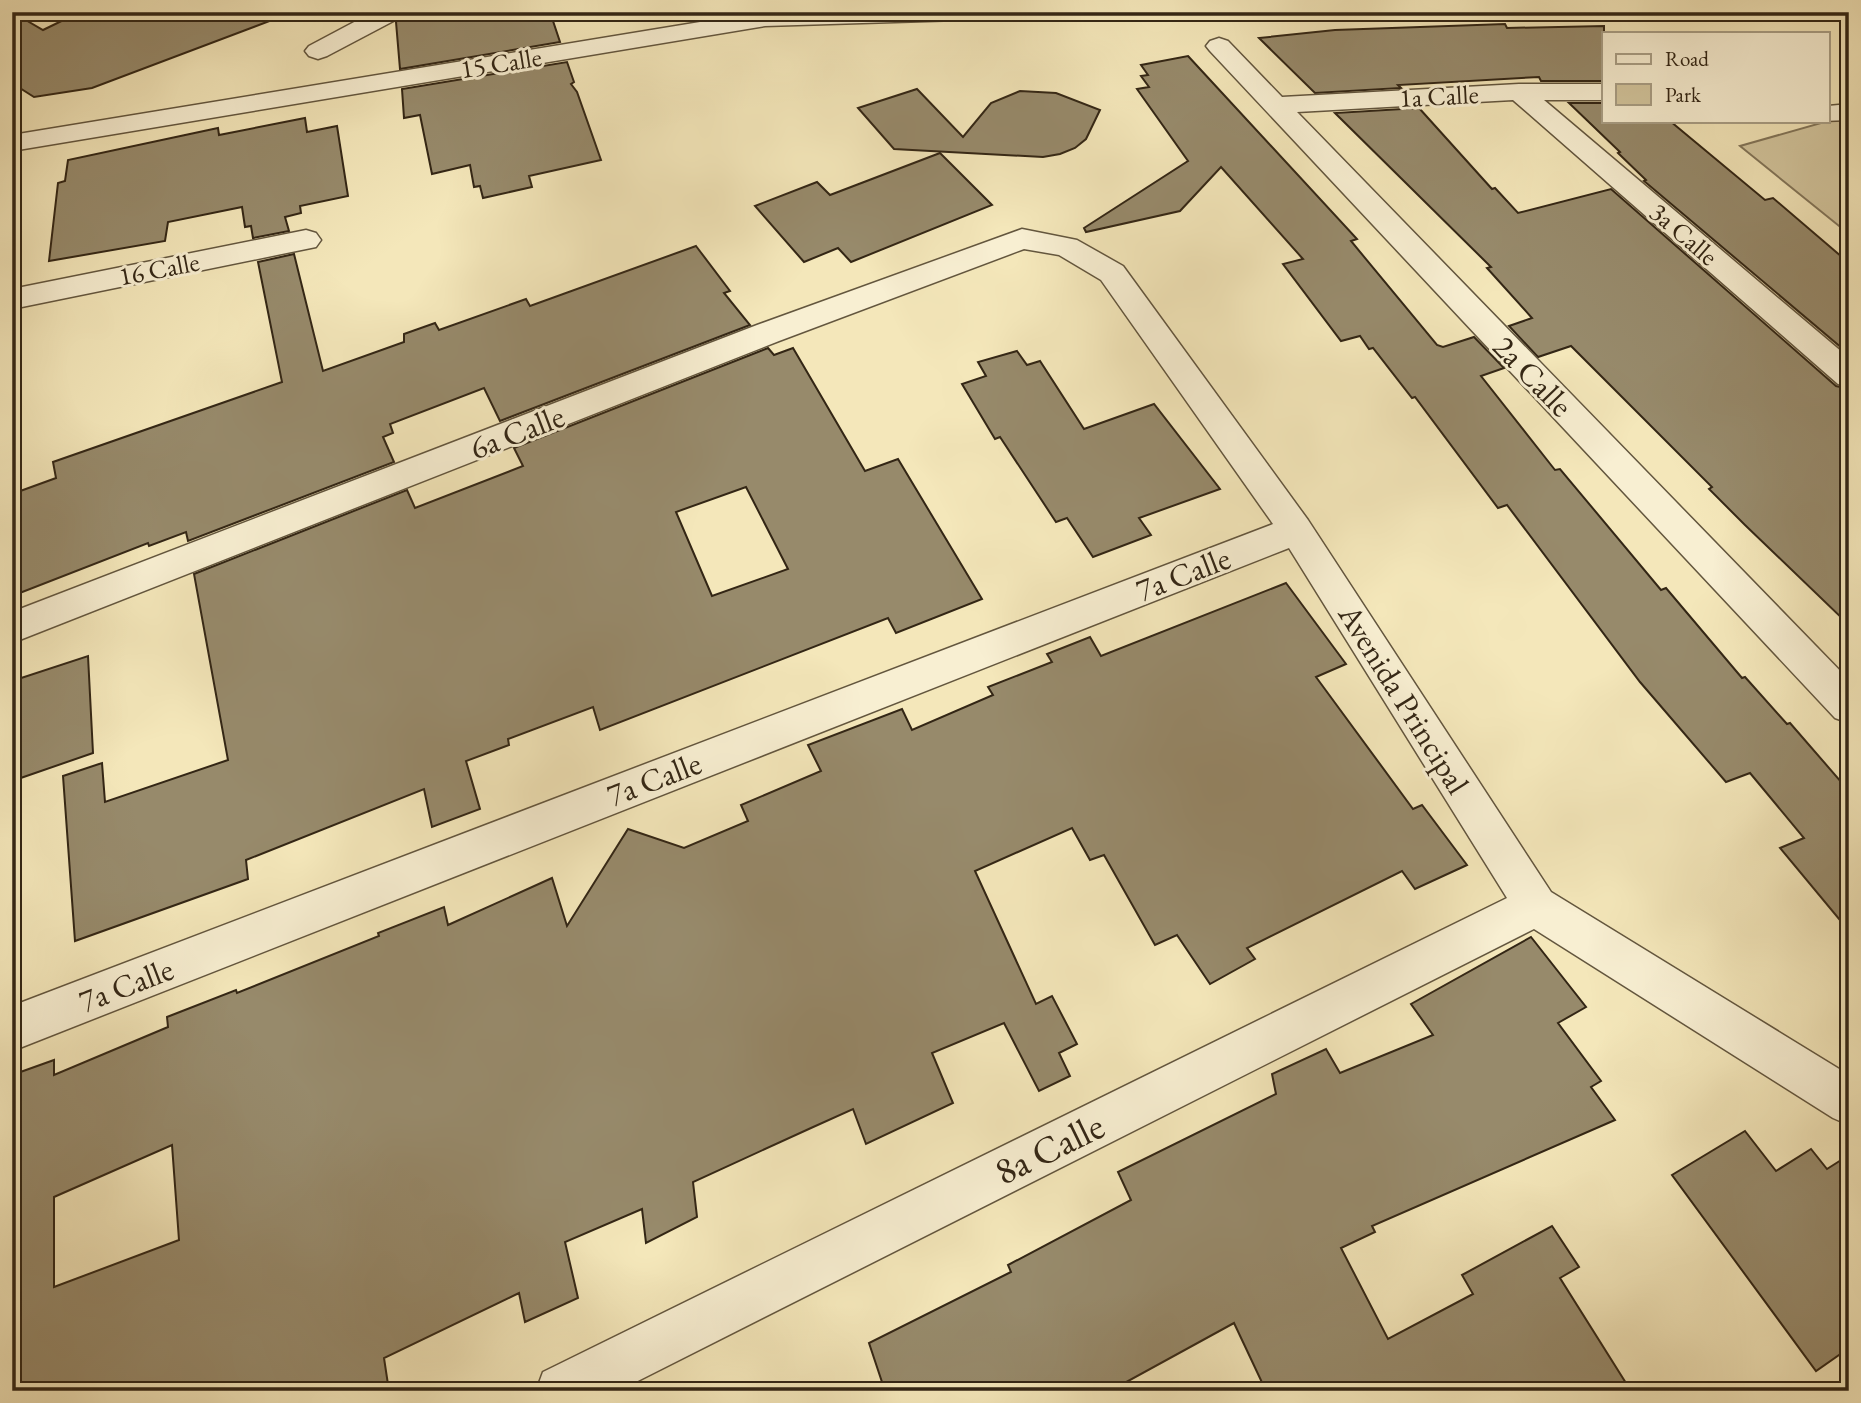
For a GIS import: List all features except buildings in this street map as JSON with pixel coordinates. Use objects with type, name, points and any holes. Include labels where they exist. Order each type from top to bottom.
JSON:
[{"type":"street","points":[[318,51],[392,12]]},
{"type":"street","name":"15 Calle","points":[[12,144],[765,19],[992,12]]},
{"type":"street","name":"2a Calle","points":[[1219,46],[1849,706]]},
{"type":"street","name":"1a Calle","points":[[1275,105],[1519,92],[1602,92]]},
{"type":"street","name":"3a Calle","points":[[1519,92],[1849,376]]},
{"type":"street","points":[[1829,114],[1849,112]]},
{"type":"street","name":"Avenida Principal","points":[[1022,239],[1067,247],[1112,273],[1297,530],[1536,906],[1849,1101]]},
{"type":"street","name":"6a Calle","points":[[12,628],[768,333],[1022,239]]},
{"type":"street","name":"16 Calle","points":[[12,299],[306,240]]},
{"type":"street","name":"7a Calle","points":[[12,1029],[1297,530]]},
{"type":"street","name":"8a Calle","points":[[562,1391],[1536,906]]},
{"type":"green space","points":[[1849,115],[1849,234],[1740,146]]}]
